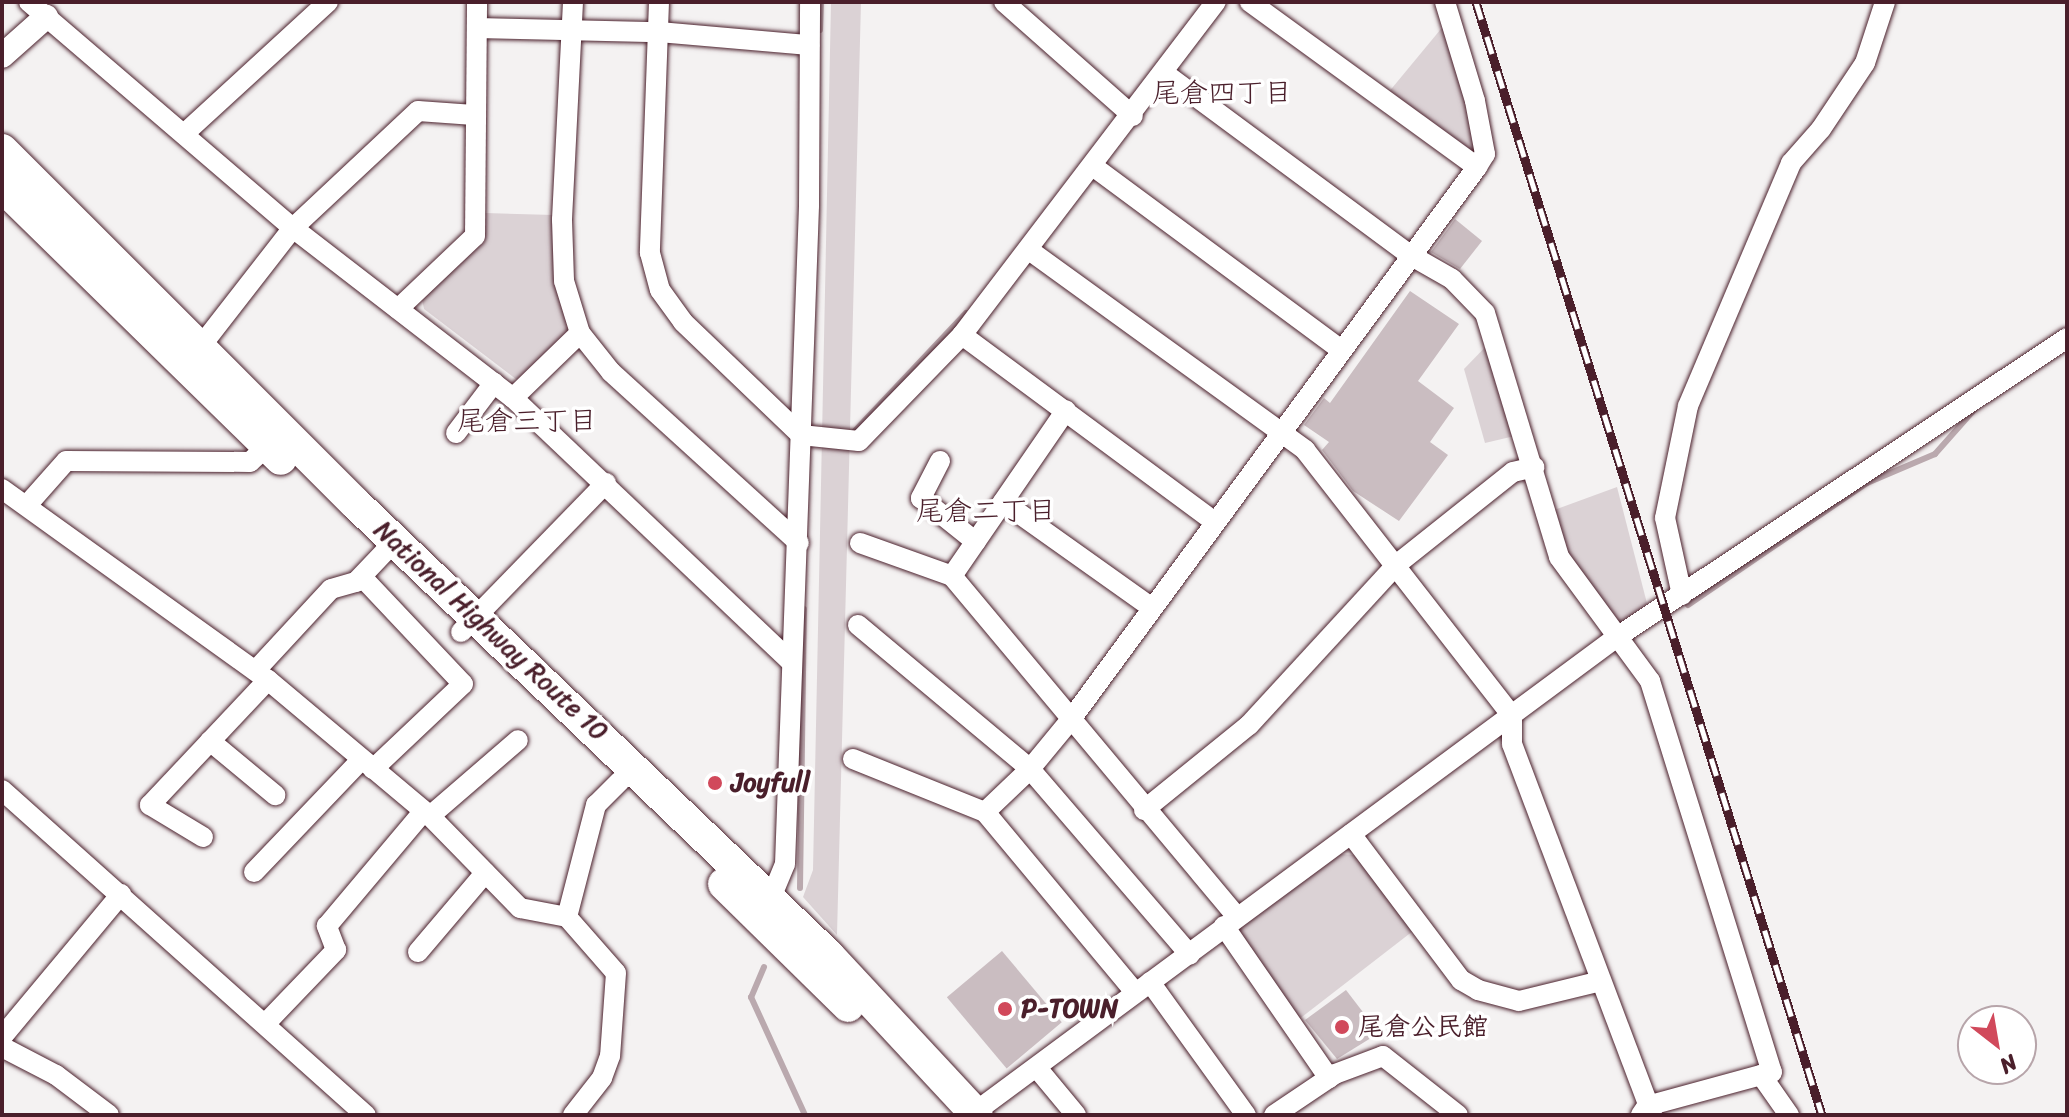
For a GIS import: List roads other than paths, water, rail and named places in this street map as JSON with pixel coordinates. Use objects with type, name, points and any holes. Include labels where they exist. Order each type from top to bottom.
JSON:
[{"type":"highway","name":"National Highway Route 10","points":[[2,150],[193,357],[275,438],[380,558],[468,625],[768,896],[915,1044],[969,1114]]},
{"type":"highway","name":"National Highway Route 10","points":[[2,186],[193,357]]},
{"type":"highway","name":"National Highway Route 10","points":[[468,625],[769,929],[969,1114]]},
{"type":"street","points":[[185,133],[328,2]]},
{"type":"street","points":[[398,309],[475,236],[477,2]]},
{"type":"street","points":[[573,2],[562,220],[564,281],[580,333],[611,372],[799,543]]},
{"type":"street","points":[[659,2],[650,253],[660,290],[683,322],[801,435],[859,441],[962,335],[1133,116],[1208,5]]},
{"type":"street","points":[[769,929],[768,896],[785,864],[791,662],[799,543],[810,2]]},
{"type":"street","points":[[1004,2],[1133,116]]},
{"type":"street","points":[[1250,2],[1477,167]]},
{"type":"street","points":[[985,812],[1030,769],[1072,718],[1213,521],[1485,154],[1475,101],[1445,2]]},
{"type":"street","points":[[1682,595],[1665,518],[1688,406],[1791,163],[1829,119],[1865,63],[1885,2]]},
{"type":"street","points":[[2,56],[38,10],[293,228],[513,398],[606,483],[791,662]]},
{"type":"street","points":[[477,28],[659,32],[809,45]]},
{"type":"street","points":[[1029,250],[1305,450],[1512,716],[1512,744],[1647,1112],[1772,1072],[1650,681],[1559,557],[1485,313],[1452,279],[1410,255],[1164,73]]},
{"type":"street","points":[[193,357],[293,228],[418,111],[474,115]]},
{"type":"street","points":[[1094,167],[1341,350]]},
{"type":"street","points":[[513,398],[580,333]]},
{"type":"street","points":[[962,335],[1213,521]]},
{"type":"street","points":[[969,1114],[1037,1068],[1617,637],[2067,338]]},
{"type":"street","points":[[456,433],[494,383]]},
{"type":"street","points":[[952,576],[1066,410]]},
{"type":"street","points":[[28,504],[66,461],[250,462],[275,438]]},
{"type":"street","points":[[940,461],[921,498],[976,542]]},
{"type":"street","points":[[1144,810],[1249,725],[1396,565],[1513,472],[1534,467]]},
{"type":"street","points":[[468,625],[606,483]]},
{"type":"street","points":[[2,489],[28,504],[262,675],[427,814],[520,908],[567,917],[616,973],[610,1056],[602,1078],[573,1115]]},
{"type":"street","points":[[1003,502],[1151,607]]},
{"type":"street","points":[[860,543],[952,576],[1072,718],[1230,922],[1329,1078]]},
{"type":"street","points":[[203,837],[150,805],[210,741],[331,589],[380,558],[463,684],[367,765],[254,872]]},
{"type":"street","points":[[858,625],[1030,769],[1190,955]]},
{"type":"street","points":[[267,1022],[336,950],[327,926],[427,814],[518,740]]},
{"type":"street","points":[[210,741],[275,795]]},
{"type":"street","points":[[853,759],[985,812],[1143,987],[1246,1115]]},
{"type":"street","points":[[567,917],[596,805],[620,781]]},
{"type":"street","points":[[2,790],[267,1022],[366,1115]]},
{"type":"street","points":[[1351,834],[1461,980],[1478,990],[1519,1001],[1601,981]]},
{"type":"street","points":[[418,952],[485,873]]},
{"type":"street","points":[[2,1037],[121,894]]},
{"type":"street","points":[[2,1047],[56,1075],[109,1115]]},
{"type":"street","points":[[1274,1115],[1329,1078],[1383,1056],[1458,1115]]},
{"type":"street","points":[[1037,1068],[1076,1115]]},
{"type":"street","points":[[1761,1075],[1789,1115]]},
{"type":"waterway","points":[[820,30],[821,2]]},
{"type":"waterway","points":[[850,436],[966,313]]},
{"type":"waterway","points":[[1688,605],[1867,483],[1935,454],[1974,410]]},
{"type":"waterway","points":[[800,888],[804,609]]},
{"type":"waterway","points":[[764,967],[751,997],[805,1115]]},
{"type":"railway","points":[[1476,2],[1822,1115]]},
{"type":"place","name":"Joyfull","points":[[715,783]]},
{"type":"place","name":"P-TOWN","points":[[1005,1009]]},
{"type":"place","name":"尾倉公民館","points":[[1342,1027]]},
{"type":"district","name":"尾倉四丁目","points":[[1222,93]]},
{"type":"district","name":"尾倉三丁目","points":[[527,421]]},
{"type":"district","name":"尾倉二丁目","points":[[986,511]]}]
